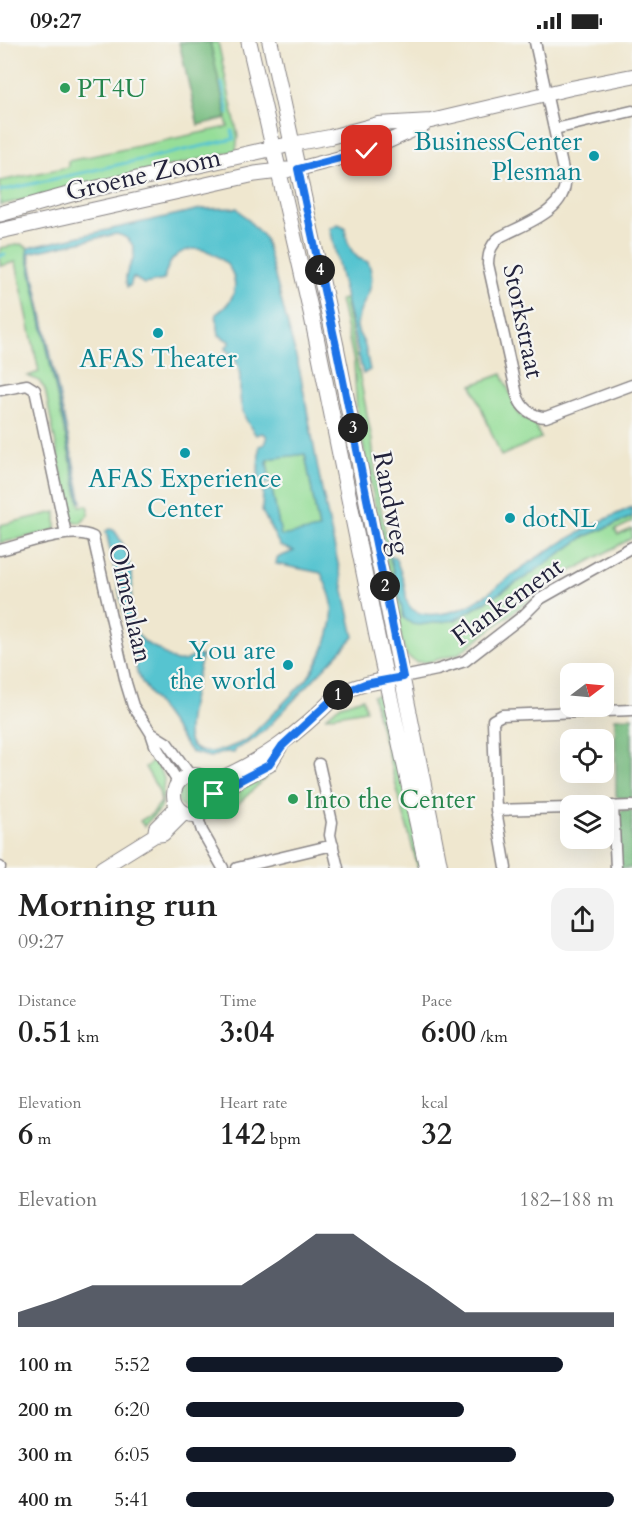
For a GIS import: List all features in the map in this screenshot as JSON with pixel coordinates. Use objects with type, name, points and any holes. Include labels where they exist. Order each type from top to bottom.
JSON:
[{"type":"main road","name":"Randweg","points":[[249,42],[311,312],[427,868]]},
{"type":"main road","name":"Randweg","points":[[270,42],[341,367],[441,868]]},
{"type":"main road","name":"Groene Zoom","points":[[0,214],[75,193],[292,144]]},
{"type":"main road","name":"Groene Zoom","points":[[0,231],[242,177],[298,169]]},
{"type":"street","name":"Storkstraat","points":[[535,42],[555,129],[565,189],[561,199],[551,210],[500,237],[493,244],[488,256],[518,401],[528,412],[546,417],[632,385]]},
{"type":"street","points":[[292,144],[378,124],[431,121],[632,76]]},
{"type":"street","points":[[555,129],[632,111]]},
{"type":"street","points":[[298,169],[367,151],[431,121]]},
{"type":"street","points":[[0,390],[27,385],[35,390],[66,534]]},
{"type":"street","name":"Olmenlaan","points":[[0,550],[66,534],[85,533],[93,537],[133,706],[178,782]]},
{"type":"street","name":"Flankement","points":[[403,677],[465,661],[523,616],[540,599],[632,547]]},
{"type":"street","points":[[212,788],[269,765],[282,746],[337,695],[365,684],[403,677]]},
{"type":"street","points":[[506,868],[496,810],[493,720],[502,715],[632,710]]},
{"type":"street","name":"Olmenlaan","points":[[151,733],[167,743],[190,775]]},
{"type":"street","points":[[319,764],[332,822],[330,834],[338,868]]},
{"type":"street","points":[[102,868],[155,835],[156,828],[186,812],[210,808],[212,788],[201,776],[190,775],[178,782],[173,797],[186,812],[202,831],[223,868]]},
{"type":"street","points":[[614,806],[632,806]]},
{"type":"street","points":[[496,810],[560,808]]},
{"type":"street","points":[[237,868],[333,845]]},
{"type":"street","points":[[614,849],[616,868]]},
{"type":"green space","points":[[179,42],[210,42],[227,118],[198,125]]},
{"type":"green space","points":[[210,42],[218,42],[238,136],[236,151],[0,205],[0,181],[68,167],[68,161],[228,127]]},
{"type":"green space","points":[[21,244],[28,248],[27,253],[80,506],[87,505],[89,508],[88,515],[80,523],[73,521],[70,517],[45,389],[39,381],[28,376],[39,372],[16,262],[0,266],[0,248]]},
{"type":"green space","points":[[345,299],[372,440],[376,482],[390,558],[404,618],[456,620],[526,577],[584,537],[632,517],[632,522],[615,530],[618,535],[632,529],[632,538],[557,579],[458,654],[428,662],[416,662],[407,656],[403,646],[357,414],[354,362],[340,300]]},
{"type":"green space","points":[[502,374],[519,415],[534,423],[541,438],[501,456],[472,385]]},
{"type":"green space","points":[[305,453],[319,529],[281,537],[267,463],[271,458]]},
{"type":"green space","points":[[56,512],[56,529],[0,543],[0,525]]},
{"type":"green space","points":[[386,692],[423,868],[418,868],[373,696]]},
{"type":"green space","points":[[363,698],[366,710],[325,717],[341,705]]},
{"type":"green space","points":[[632,717],[632,798],[619,798],[616,796],[615,718]]},
{"type":"green space","points":[[154,761],[164,778],[162,803],[161,808],[144,826],[140,821],[152,814],[161,802],[159,791],[145,767]]},
{"type":"green space","points":[[271,767],[274,770],[236,806],[218,817],[226,796]]},
{"type":"green space","points":[[194,780],[205,785],[210,796],[205,807],[194,812],[183,807],[178,796],[183,785]]},
{"type":"green space","points":[[623,810],[632,810],[632,868],[620,868],[618,814]]},
{"type":"water","points":[[237,208],[265,238],[300,372],[321,485],[354,637],[253,740],[236,749],[234,753],[226,752],[210,757],[191,752],[137,672],[106,531],[114,530],[127,554],[132,582],[133,624],[140,637],[147,644],[176,661],[185,661],[195,655],[202,656],[188,724],[189,740],[193,747],[207,752],[234,746],[248,739],[307,679],[322,653],[329,633],[332,604],[321,573],[276,564],[277,558],[294,551],[280,546],[262,511],[263,491],[272,489],[281,536],[319,529],[305,454],[268,459],[270,483],[262,485],[258,472],[259,446],[265,444],[266,435],[262,433],[256,435],[245,417],[241,405],[239,368],[225,349],[230,342],[219,335],[216,314],[231,298],[235,282],[229,267],[217,256],[202,250],[186,251],[172,260],[164,280],[144,284],[133,277],[130,286],[127,287],[126,276],[134,249],[128,239],[116,234],[29,253],[82,502],[80,502],[27,253],[28,248],[201,209]]},
{"type":"water","points":[[338,224],[345,227],[352,251],[358,258],[368,262],[371,272],[370,288],[361,308],[357,325],[365,346],[370,370],[363,374],[330,228]]},
{"type":"water","points":[[632,507],[632,517],[584,537],[526,577],[455,620],[419,625],[412,624],[404,618],[391,556],[395,557],[405,586],[407,600],[412,609],[425,614],[449,612],[477,601],[526,565],[565,541]]},
{"type":"waterway","points":[[222,83],[228,113]]},
{"type":"waterway","points":[[0,191],[234,139],[232,131]]},
{"type":"waterway","points":[[0,256],[5,254]]},
{"type":"place","name":"PT4U","points":[[65,88]]},
{"type":"place","name":"BusinessCenter Plesman","points":[[594,156]]},
{"type":"place","name":"AFAS Theater","points":[[158,333]]},
{"type":"place","name":"AFAS Experience Center","points":[[185,453]]},
{"type":"place","name":"dotNL","points":[[510,518]]},
{"type":"place","name":"You are the world","points":[[288,665]]},
{"type":"place","name":"Into the Center","points":[[293,799]]},
{"type":"route","points":[[214,794],[269,765],[282,746],[315,718],[337,695],[365,684],[403,677],[354,431],[298,169],[367,151]]}]
